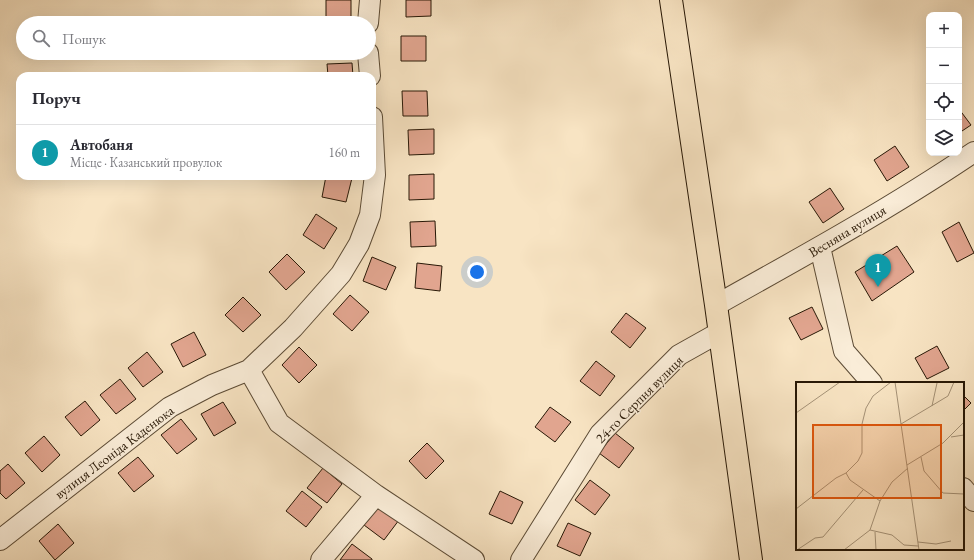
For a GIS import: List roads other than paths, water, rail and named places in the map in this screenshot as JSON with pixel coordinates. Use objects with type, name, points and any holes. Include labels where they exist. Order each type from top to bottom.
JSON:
[{"type":"highway","points":[[671,0],[720,332],[751,560]]},
{"type":"street","points":[[369,16],[370,0]]},
{"type":"street","points":[[369,60],[370,72]]},
{"type":"street","name":"Весняна вулиця","points":[[716,305],[820,247],[934,179],[974,152]]},
{"type":"street","name":"вулиця Леоніда Каденюка","points":[[0,540],[170,407],[212,386],[249,370],[293,328],[341,274],[359,244],[370,214],[374,180]]},
{"type":"street","points":[[820,247],[844,351],[871,382]]},
{"type":"street","name":"24-го Серпня вулиця","points":[[520,560],[600,434],[679,355],[720,332]]},
{"type":"street","points":[[249,370],[279,423],[376,495],[474,560]]},
{"type":"street","points":[[964,489],[974,501]]},
{"type":"street","points":[[321,560],[376,495]]},
{"type":"place","name":"Автобаня","points":[[878,287]]}]
